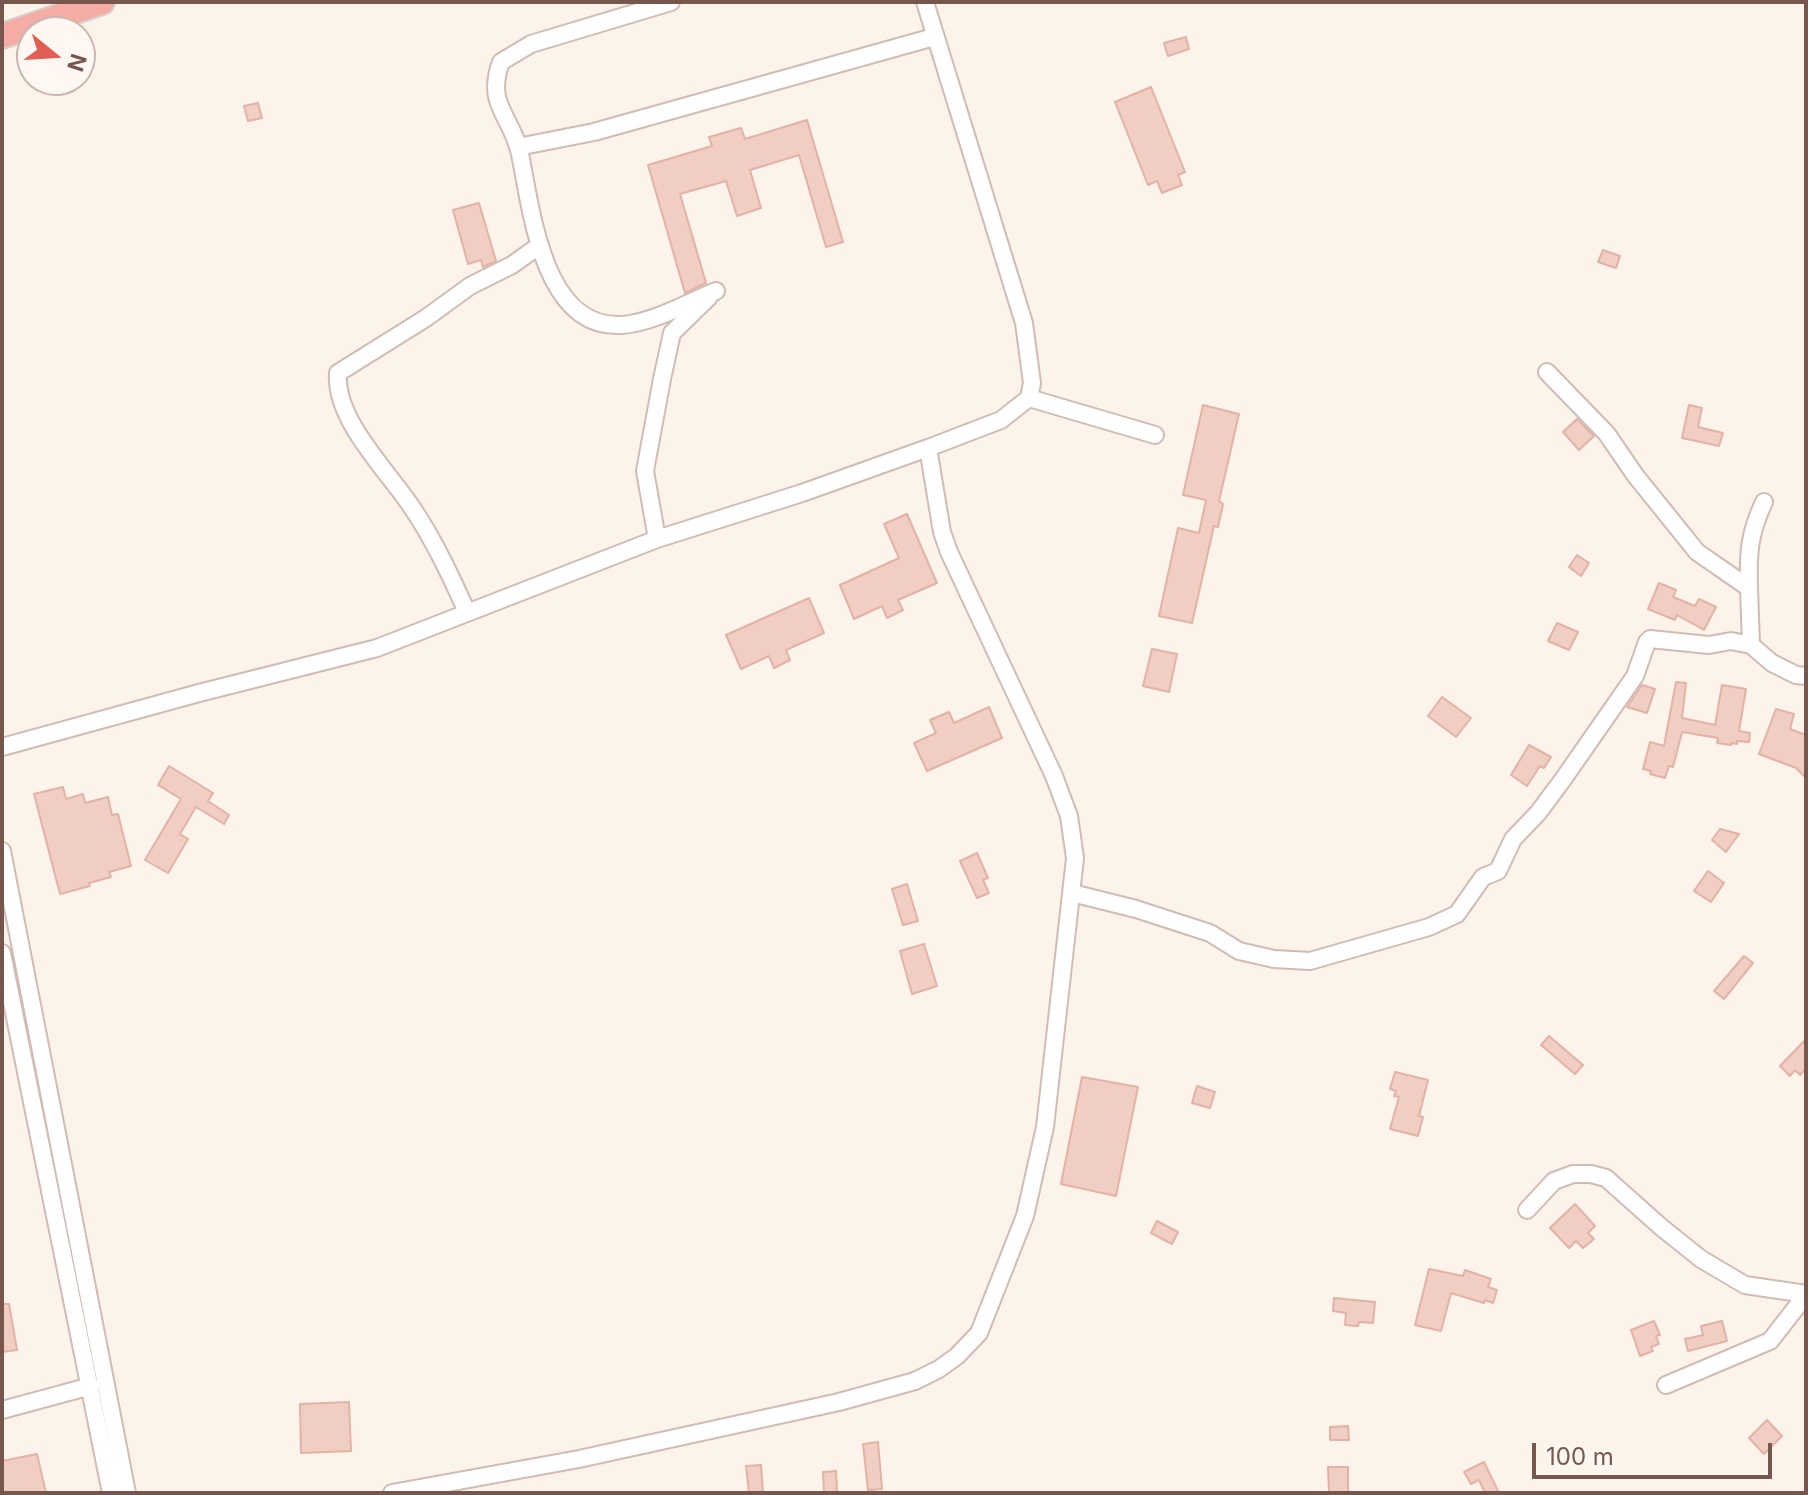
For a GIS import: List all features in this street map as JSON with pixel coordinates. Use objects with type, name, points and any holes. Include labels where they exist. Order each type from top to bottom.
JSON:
[{"type":"highway","points":[[2,36],[102,2]]},
{"type":"street","points":[[657,539],[645,471],[672,333],[716,291],[631,324],[605,322],[584,316],[570,307],[544,260],[518,147],[496,102],[495,89],[501,62],[531,44],[671,2]]},
{"type":"street","points":[[2,747],[377,648],[657,539],[802,493],[928,448],[1001,420],[1029,398],[1032,383],[1024,323],[925,2]]},
{"type":"street","points":[[518,147],[594,132],[934,37]]},
{"type":"street","points":[[467,612],[442,557],[412,508],[374,459],[345,409],[336,389],[338,373],[426,318],[470,286],[512,265],[540,245]]},
{"type":"street","points":[[1547,372],[1607,434],[1635,475],[1697,552],[1749,588]]},
{"type":"street","points":[[1029,398],[1155,435]]},
{"type":"street","points":[[392,1493],[579,1459],[839,1402],[915,1381],[957,1356],[979,1333],[1025,1216],[1045,1127],[1075,858],[1069,816],[1054,776],[949,552],[942,532],[928,448]]},
{"type":"street","points":[[1751,645],[1748,562],[1752,527],[1764,502]]},
{"type":"street","points":[[1072,893],[1136,909],[1210,933],[1239,951],[1274,959],[1310,961],[1429,927],[1457,914],[1483,877],[1498,871],[1513,839],[1538,813],[1635,676],[1650,639],[1709,645],[1731,641],[1751,645],[1772,663],[1796,675],[1806,676]]},
{"type":"street","points":[[2,851],[127,1493]]},
{"type":"street","points":[[2,953],[111,1493]]},
{"type":"street","points":[[1527,1210],[1554,1181],[1573,1174],[1606,1178],[1701,1259],[1745,1285],[1806,1295],[1770,1341],[1666,1385]]},
{"type":"street","points":[[2,1410],[91,1386]]},
{"type":"building","points":[[1186,37],[1189,49],[1168,56],[1164,43]]},
{"type":"building","points":[[1151,87],[1185,172],[1178,175],[1182,185],[1162,193],[1157,181],[1148,185],[1115,102]]},
{"type":"building","points":[[258,103],[262,118],[248,121],[244,106]]},
{"type":"building","points":[[807,120],[843,242],[826,247],[799,155],[750,170],[761,208],[737,216],[726,181],[680,194],[706,283],[685,293],[648,165],[712,146],[709,137],[741,128],[745,139]]},
{"type":"building","points":[[479,203],[496,261],[483,267],[481,260],[468,264],[453,210]]},
{"type":"building","points":[[1603,250],[1620,256],[1616,268],[1598,262]]},
{"type":"building","points":[[1203,405],[1239,414],[1219,501],[1223,504],[1218,527],[1214,526],[1192,623],[1159,616],[1178,528],[1199,533],[1206,500],[1183,495]]},
{"type":"building","points":[[1689,405],[1702,408],[1698,427],[1723,433],[1719,446],[1682,438]]},
{"type":"building","points":[[1577,419],[1594,436],[1579,450],[1563,432]]},
{"type":"building","points":[[907,514],[937,583],[898,600],[903,610],[887,618],[882,606],[854,619],[840,585],[899,558],[884,524]]},
{"type":"building","points":[[1577,555],[1589,563],[1581,576],[1569,567]]},
{"type":"building","points":[[1659,583],[1676,590],[1673,597],[1695,606],[1699,599],[1716,607],[1704,630],[1677,615],[1675,620],[1648,609]]},
{"type":"building","points":[[809,598],[824,633],[786,650],[790,660],[774,668],[769,656],[741,669],[726,635]]},
{"type":"building","points":[[1557,623],[1578,632],[1569,650],[1548,641]]},
{"type":"building","points":[[1152,649],[1177,654],[1169,692],[1143,686]]},
{"type":"building","points":[[1676,682],[1686,683],[1682,718],[1715,725],[1722,685],[1746,689],[1739,731],[1750,733],[1749,742],[1737,741],[1737,744],[1731,745],[1717,743],[1718,738],[1682,732],[1673,767],[1669,766],[1665,778],[1643,769],[1650,742],[1664,746]]},
{"type":"building","points":[[1642,685],[1655,689],[1647,713],[1627,707]]},
{"type":"building","points":[[1442,697],[1471,718],[1456,737],[1428,716]]},
{"type":"building","points":[[989,707],[1002,738],[927,771],[914,743],[936,733],[930,720],[949,712],[954,723]]},
{"type":"building","points":[[1776,709],[1794,714],[1790,729],[1806,735],[1806,778],[1796,768],[1759,754]]},
{"type":"building","points":[[1529,745],[1551,757],[1544,768],[1540,766],[1527,786],[1511,775]]},
{"type":"building","points":[[169,766],[213,793],[208,801],[229,815],[224,824],[196,807],[180,834],[188,839],[168,873],[145,860],[181,799],[158,785]]},
{"type":"building","points":[[63,787],[66,799],[83,794],[85,803],[108,797],[112,815],[118,814],[131,866],[109,872],[111,877],[89,883],[90,886],[60,894],[34,794]]},
{"type":"building","points":[[1720,829],[1739,834],[1726,852],[1712,840]]},
{"type":"building","points":[[977,853],[988,878],[983,880],[989,893],[977,898],[960,861]]},
{"type":"building","points":[[1708,871],[1724,883],[1711,902],[1694,891]]},
{"type":"building","points":[[907,884],[918,921],[903,925],[892,889]]},
{"type":"building","points":[[924,944],[937,986],[912,994],[900,951]]},
{"type":"building","points":[[1744,956],[1753,963],[1724,999],[1714,991]]},
{"type":"building","points":[[1549,1036],[1583,1065],[1575,1074],[1541,1045]]},
{"type":"building","points":[[1806,1039],[1806,1068],[1800,1075],[1795,1070],[1790,1076],[1780,1066]]},
{"type":"building","points":[[1395,1072],[1428,1080],[1419,1116],[1423,1117],[1418,1136],[1390,1129],[1399,1097],[1394,1096],[1396,1091],[1390,1089]]},
{"type":"building","points":[[1082,1077],[1138,1087],[1116,1196],[1061,1184]]},
{"type":"building","points":[[1197,1086],[1215,1092],[1210,1108],[1192,1103]]},
{"type":"building","points":[[1575,1204],[1595,1226],[1588,1233],[1594,1239],[1583,1248],[1576,1241],[1569,1248],[1550,1228]]},
{"type":"building","points":[[1157,1221],[1178,1232],[1172,1244],[1151,1233]]},
{"type":"building","points":[[1429,1269],[1463,1276],[1465,1270],[1491,1279],[1488,1287],[1497,1290],[1493,1303],[1451,1293],[1441,1331],[1415,1325]]},
{"type":"building","points":[[1334,1298],[1375,1302],[1373,1323],[1345,1325],[1346,1313],[1333,1311]]},
{"type":"building","points":[[2,1304],[9,1304],[17,1350],[2,1352]]},
{"type":"building","points":[[1654,1321],[1660,1335],[1656,1336],[1659,1344],[1651,1347],[1653,1351],[1640,1356],[1631,1330]]},
{"type":"building","points":[[1722,1321],[1727,1341],[1688,1351],[1685,1339],[1703,1335],[1701,1326]]},
{"type":"building","points":[[349,1402],[351,1451],[301,1453],[300,1404]]},
{"type":"building","points":[[1767,1420],[1782,1436],[1764,1454],[1749,1438]]},
{"type":"building","points":[[1348,1426],[1349,1440],[1330,1440],[1330,1427]]},
{"type":"building","points":[[878,1442],[882,1489],[868,1490],[863,1444]]},
{"type":"building","points":[[37,1454],[46,1493],[2,1493],[2,1461]]},
{"type":"building","points":[[1484,1462],[1499,1493],[1485,1493],[1479,1480],[1471,1484],[1464,1472]]},
{"type":"building","points":[[761,1465],[763,1493],[749,1493],[746,1466]]},
{"type":"building","points":[[1328,1467],[1348,1467],[1348,1493],[1329,1493]]},
{"type":"building","points":[[836,1471],[837,1493],[824,1493],[823,1472]]}]
